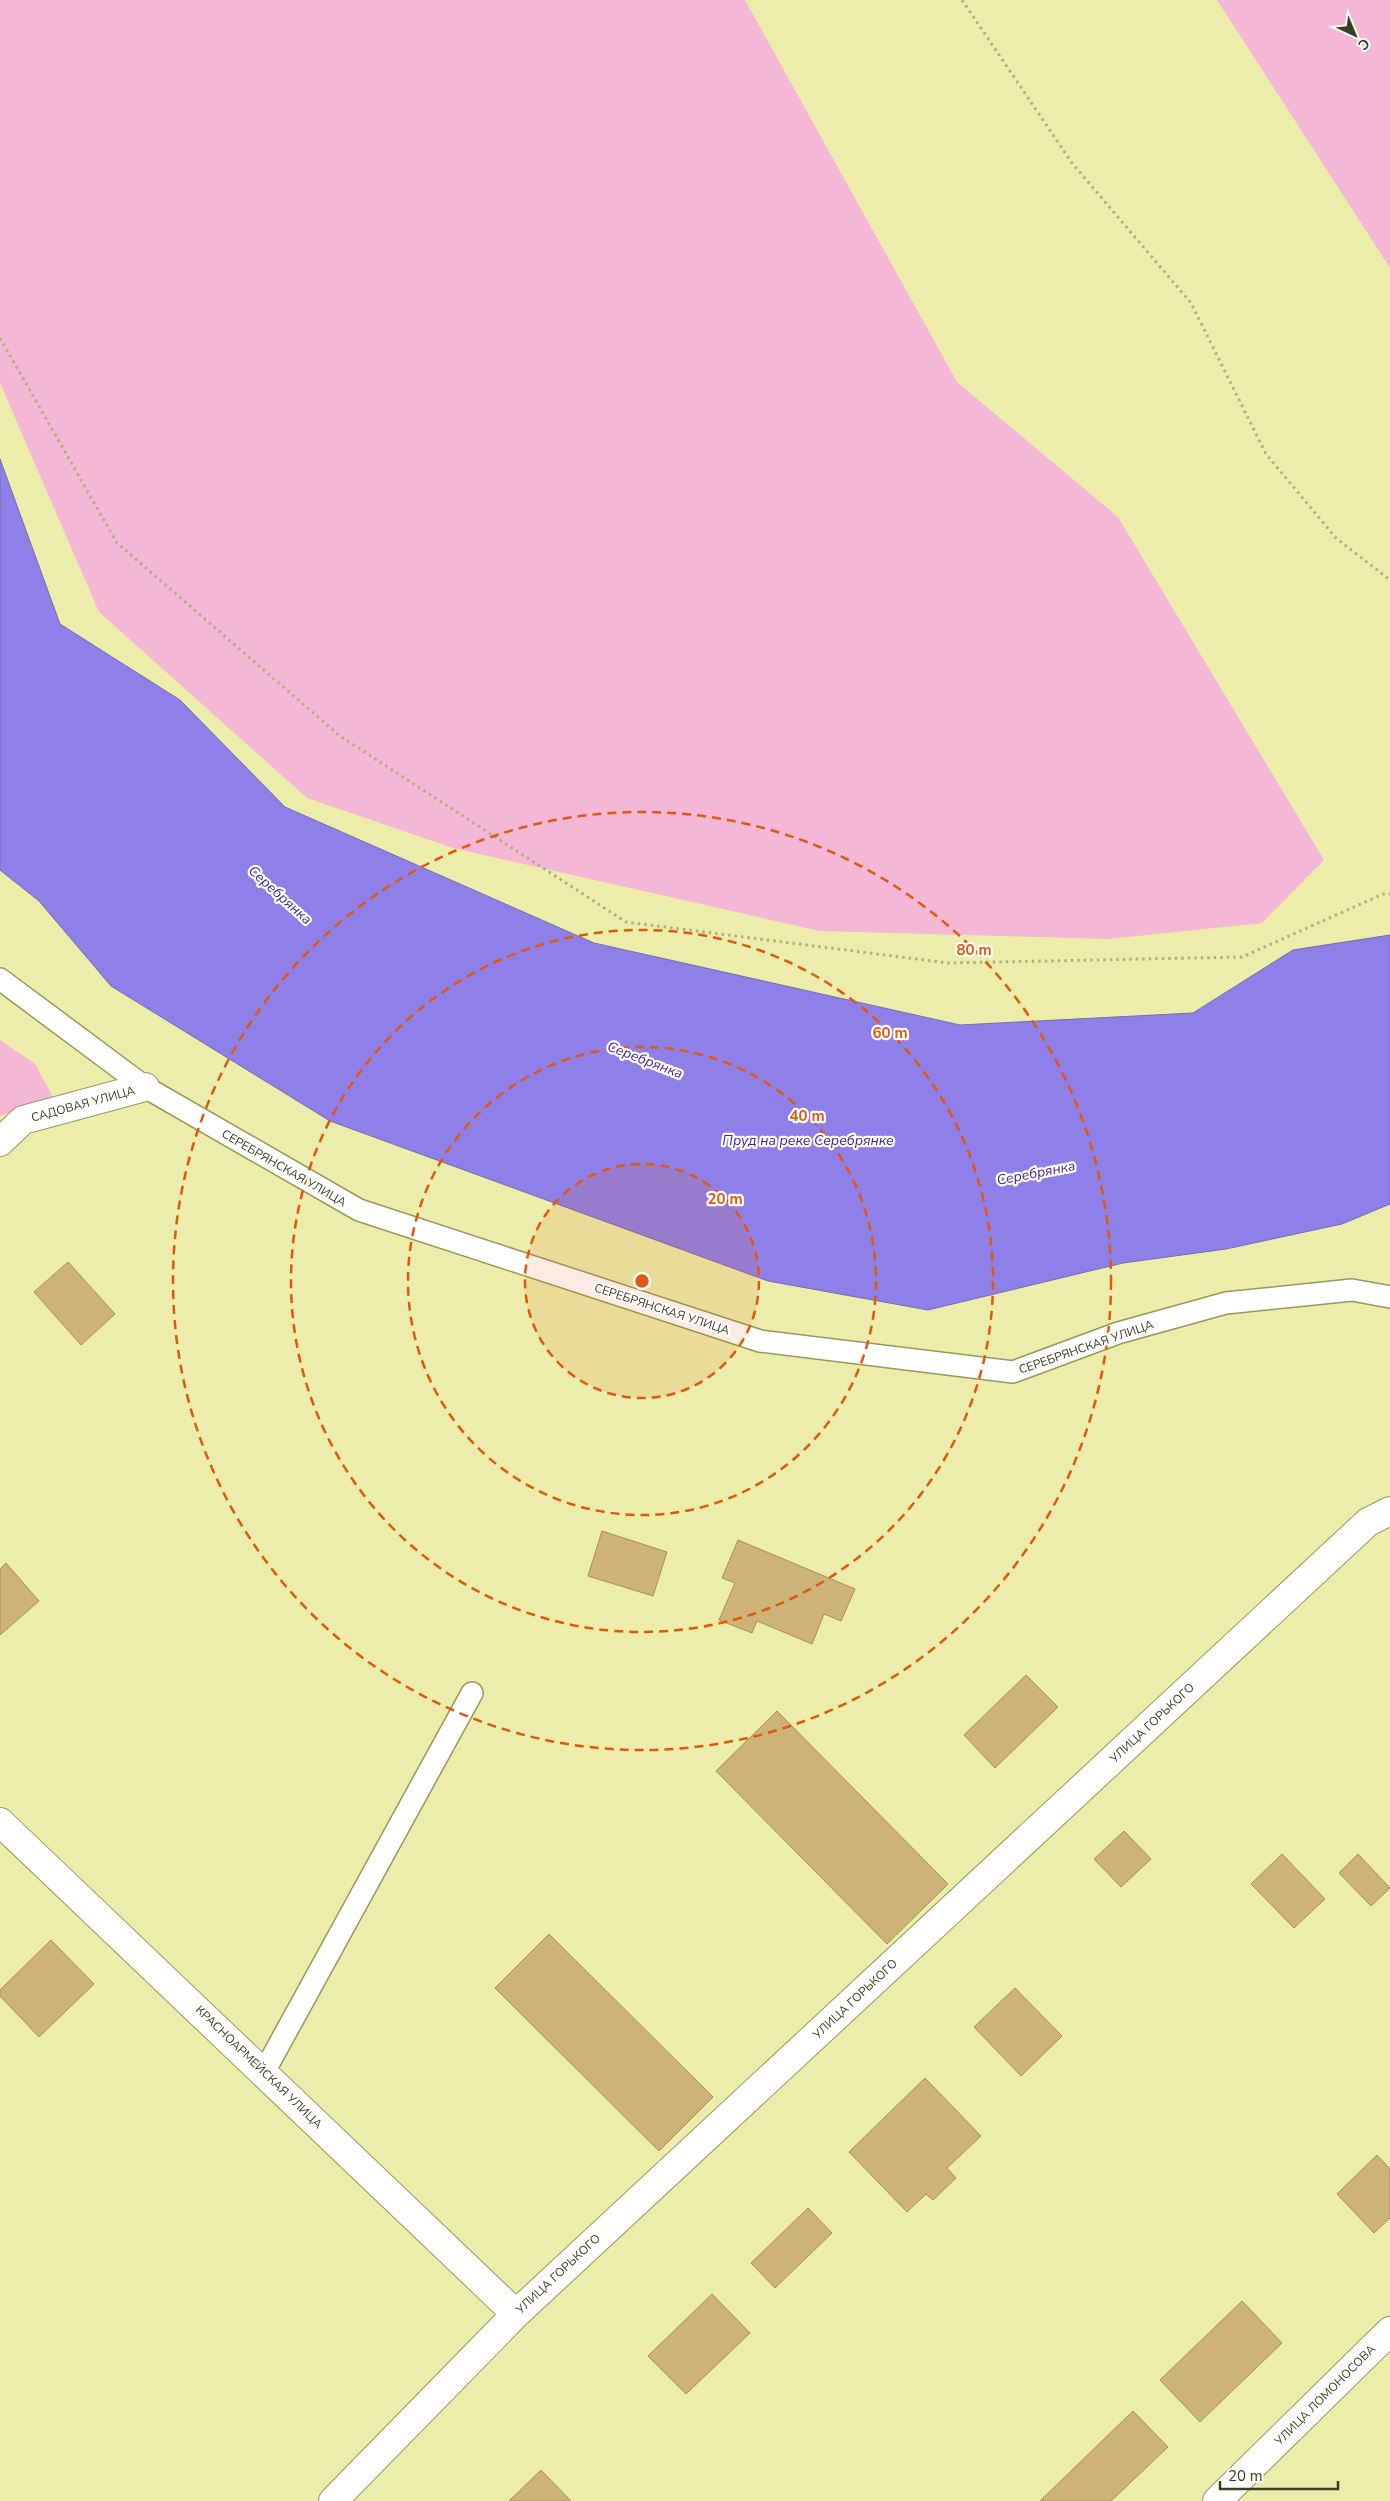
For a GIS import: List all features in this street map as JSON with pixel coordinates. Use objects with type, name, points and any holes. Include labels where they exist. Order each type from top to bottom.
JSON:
[{"type":"street","name":"САДОВАЯ УЛИЦА","points":[[0,1142],[23,1120],[145,1087]]},
{"type":"street","name":"УЛИЦА ГОРЬКОГО","points":[[333,2501],[516,2314],[1368,1522],[1390,1511]]},
{"type":"street","name":"КРАСНОАРМЕЙСКАЯ УЛИЦА","points":[[0,1822],[516,2314]]},
{"type":"street","name":"УЛИЦА ЛОМОНОСОВА","points":[[1217,2501],[1390,2331]]},
{"type":"lane","name":"СЕРЕБРЯНСКАЯ УЛИЦА","points":[[0,979],[145,1087],[359,1210],[760,1341],[1013,1372],[1118,1333],[1226,1303],[1352,1290],[1390,1297]]},
{"type":"lane","points":[[264,2072],[472,1693]]},
{"type":"path","points":[[962,0],[1072,163],[1190,303],[1266,454],[1336,538],[1390,580]]},
{"type":"path","points":[[0,338],[117,543],[340,736],[626,922],[948,963],[1242,957],[1383,894],[1390,894]]},
{"type":"shaded area","points":[[0,0],[745,0],[957,382],[1118,517],[1324,860],[1262,923],[1109,939],[820,931],[453,848],[307,798],[99,612],[0,383]]},
{"type":"shaded area","points":[[1217,0],[1390,0],[1390,268]]},
{"type":"shaded area","points":[[0,1040],[35,1064],[54,1099],[0,1116]]},
{"type":"water","name":"Пруд на реке Серебрянке","points":[[0,459],[60,624],[180,700],[285,807],[594,943],[960,1025],[1193,1013],[1293,950],[1390,935],[1390,1204],[1342,1224],[1226,1249],[1123,1263],[928,1310],[768,1281],[330,1121],[111,986],[39,901],[0,870]]},
{"type":"building","points":[[68,1262],[115,1314],[81,1345],[34,1292]]},
{"type":"building","points":[[602,1531],[667,1552],[653,1596],[588,1576]]},
{"type":"building","points":[[738,1540],[855,1589],[841,1621],[824,1614],[812,1644],[757,1621],[752,1633],[719,1620],[735,1583],[722,1578]]},
{"type":"building","points":[[6,1563],[39,1601],[0,1635],[0,1569]]},
{"type":"building","points":[[1026,1675],[1058,1707],[995,1768],[964,1735]]},
{"type":"building","points":[[777,1711],[948,1884],[887,1944],[716,1771]]},
{"type":"building","points":[[1124,1831],[1151,1859],[1121,1887],[1094,1859]]},
{"type":"building","points":[[1282,1854],[1325,1899],[1294,1928],[1251,1884]]},
{"type":"building","points":[[1358,1854],[1390,1888],[1371,1906],[1339,1873]]},
{"type":"building","points":[[549,1934],[713,2097],[659,2151],[495,1988]]},
{"type":"building","points":[[51,1940],[94,1984],[39,2037],[0,1996],[0,1990]]},
{"type":"building","points":[[1015,1988],[1062,2036],[1021,2076],[974,2027]]},
{"type":"building","points":[[925,2078],[981,2136],[947,2168],[956,2178],[933,2200],[926,2194],[907,2212],[849,2152]]},
{"type":"building","points":[[1377,2155],[1390,2169],[1390,2218],[1374,2233],[1337,2194]]},
{"type":"building","points":[[808,2208],[832,2233],[775,2288],[751,2263]]},
{"type":"building","points":[[712,2294],[750,2333],[686,2394],[648,2356]]},
{"type":"building","points":[[1242,2301],[1282,2343],[1200,2422],[1160,2380]]},
{"type":"building","points":[[1133,2411],[1168,2447],[1111,2501],[1040,2501]]},
{"type":"building","points":[[541,2470],[571,2501],[509,2501]]},
{"type":"water label","name":"Серебрянка","points":[[280,895]]},
{"type":"water label","name":"Серебрянка","points":[[645,1060]]},
{"type":"water label","name":"Серебрянка","points":[[1036,1173]]}]
